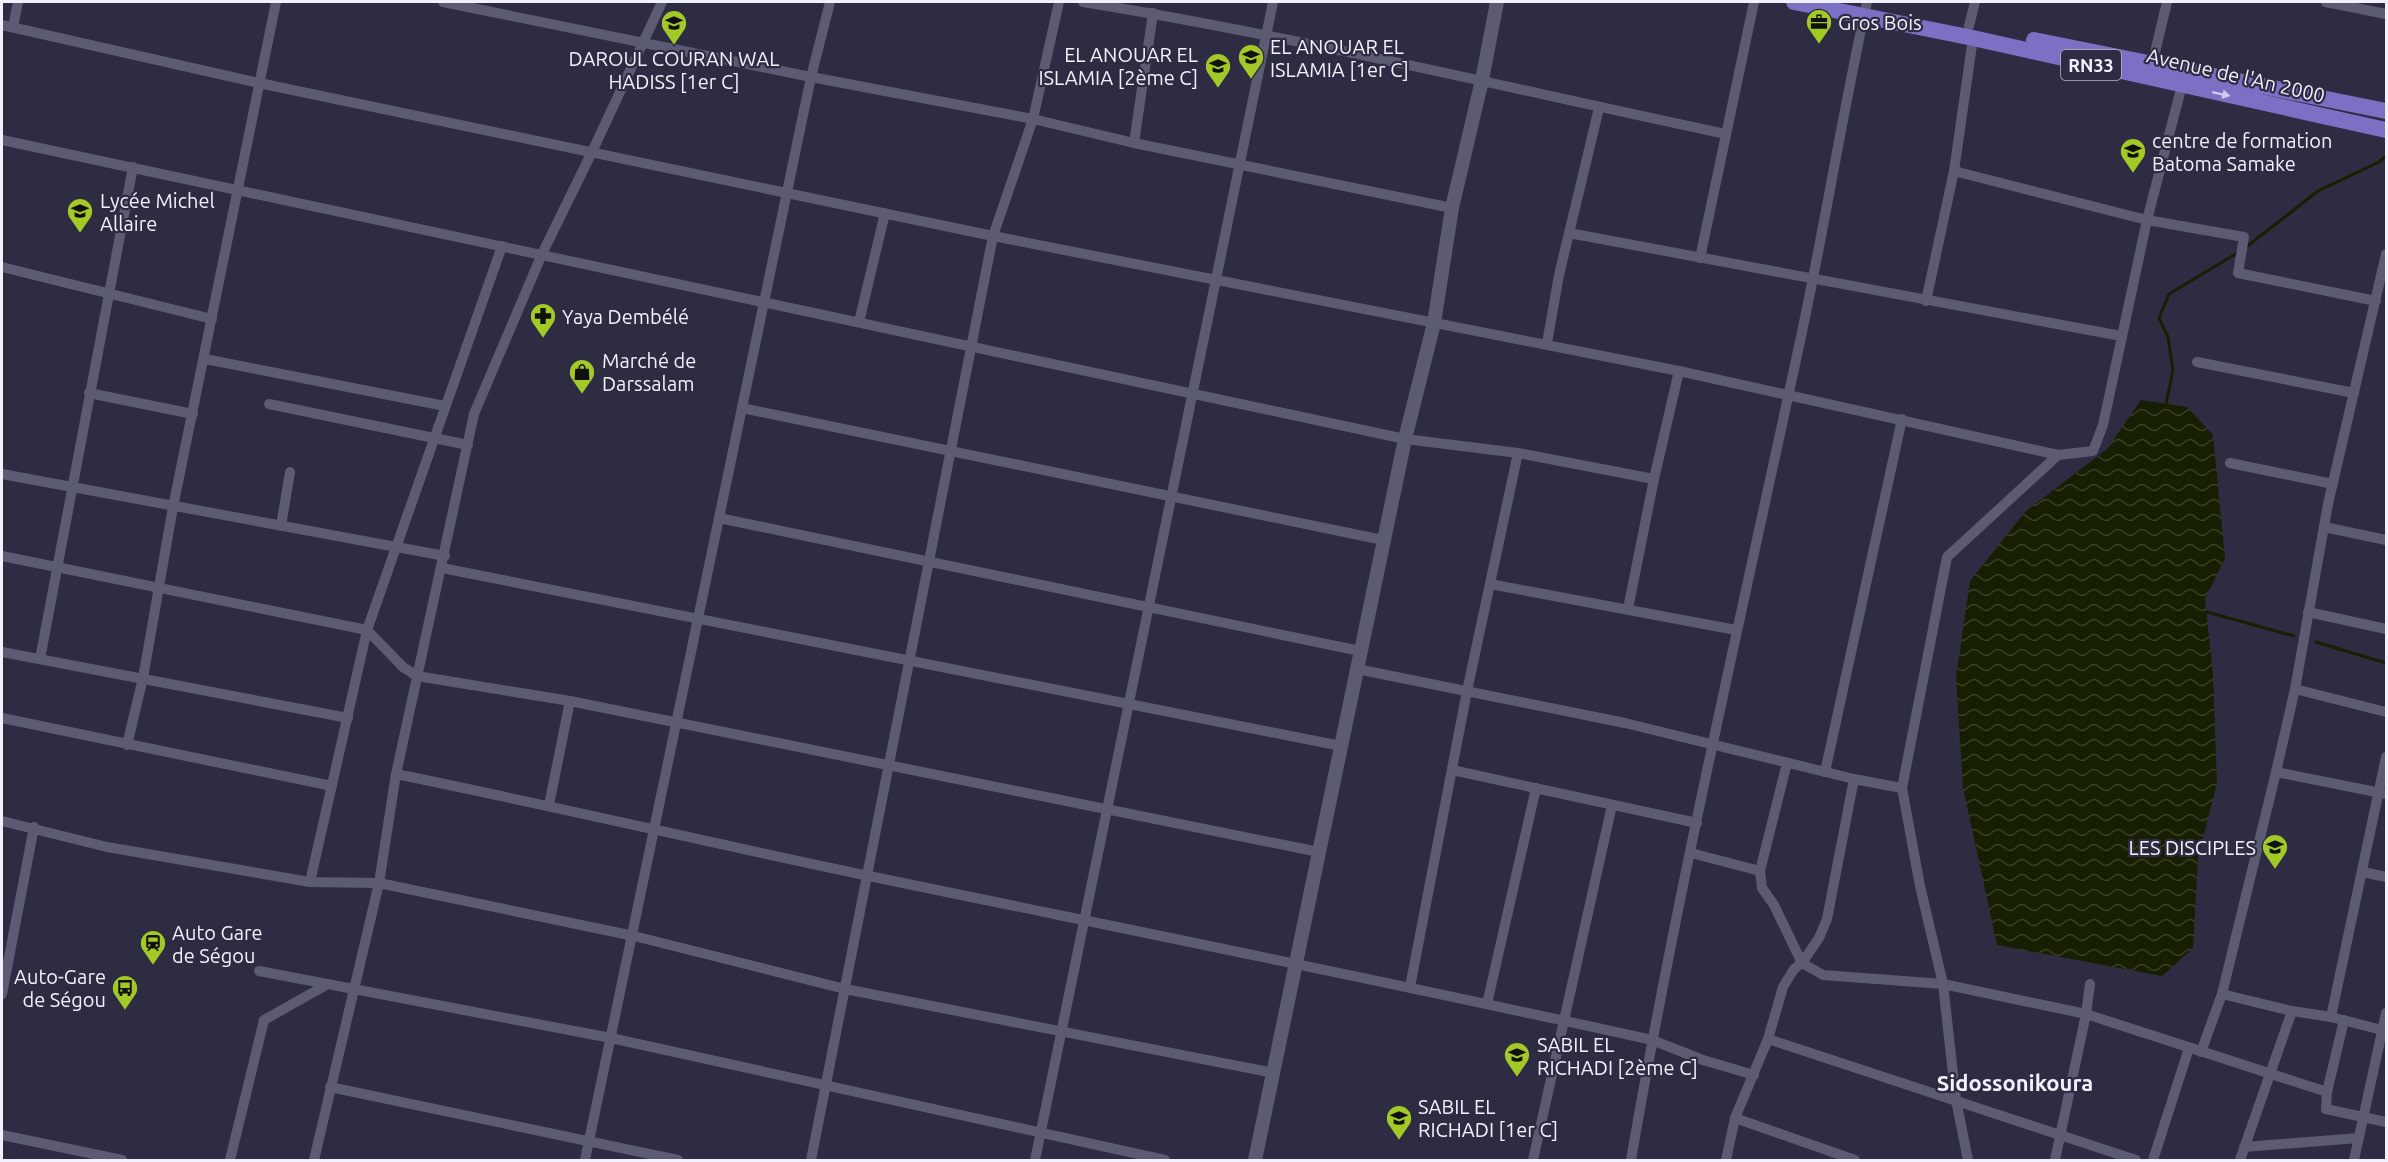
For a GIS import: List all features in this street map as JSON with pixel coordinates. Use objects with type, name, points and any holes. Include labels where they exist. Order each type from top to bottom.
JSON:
[{"type":"main road","name":"Avenue de l'An 2000","points":[[1794,2],[1866,8]]},
{"type":"main road","name":"Avenue de l'An 2000","points":[[1844,2],[2182,85],[2386,130]]},
{"type":"main road","name":"Avenue de l'An 2000","points":[[1971,32],[2386,111]]},
{"type":"street","points":[[13,27],[18,2]]},
{"type":"street","points":[[128,745],[143,678],[173,507],[276,2]]},
{"type":"street","points":[[443,2],[811,77],[1033,119],[1134,143],[1452,208]]},
{"type":"street","points":[[314,1161],[330,1087],[356,990],[379,883],[396,774],[474,414],[542,254],[662,2]]},
{"type":"street","points":[[585,1161],[634,936],[676,723],[811,77],[830,2]]},
{"type":"street","points":[[812,1161],[993,236],[1033,119],[1059,2]]},
{"type":"street","points":[[1083,2],[1153,13],[1482,80],[1599,108],[1726,134]]},
{"type":"street","points":[[1035,1161],[1273,2]]},
{"type":"street","points":[[1255,1161],[1404,439],[1434,323],[1452,208],[1482,80],[1497,2]]},
{"type":"street","points":[[1700,258],[1754,2]]},
{"type":"street","points":[[1926,301],[1954,171],[1975,2]]},
{"type":"street","points":[[2152,65],[2167,2]]},
{"type":"street","points":[[2326,2],[2386,14]]},
{"type":"street","points":[[1631,1161],[1652,1040],[1736,630],[1814,278],[1866,8]]},
{"type":"street","points":[[1134,143],[1153,13]]},
{"type":"street","points":[[2,25],[260,83],[993,236],[1547,343],[2058,454],[2093,451],[2103,425],[2147,220],[2182,85]]},
{"type":"street","points":[[1547,343],[1559,274],[1599,108]]},
{"type":"street","points":[[2,140],[1404,439],[1518,453],[1654,479]]},
{"type":"street","points":[[40,659],[133,167]]},
{"type":"street","points":[[1954,171],[2147,220],[2244,237],[2238,273],[2376,301]]},
{"type":"street","points":[[859,322],[885,213]]},
{"type":"street","points":[[1569,233],[2121,336]]},
{"type":"street","points":[[310,882],[367,630],[502,246]]},
{"type":"street","points":[[2201,1052],[2222,994],[2276,772],[2295,689],[2333,484],[2385,262]]},
{"type":"street","points":[[2,267],[212,320]]},
{"type":"street","points":[[205,359],[446,406]]},
{"type":"street","points":[[2197,362],[2354,393]]},
{"type":"street","points":[[1628,609],[1654,479],[1679,371]]},
{"type":"street","points":[[89,393],[193,414]]},
{"type":"street","points":[[269,404],[468,445]]},
{"type":"street","points":[[742,408],[1383,540]]},
{"type":"street","points":[[1825,772],[1902,419]]},
{"type":"street","points":[[1410,987],[1467,691],[1518,453]]},
{"type":"street","points":[[1968,1161],[1956,1101],[1943,984],[1920,886],[1902,788],[1947,557],[2058,454]]},
{"type":"street","points":[[2230,463],[2333,484]]},
{"type":"street","points":[[281,526],[290,472]]},
{"type":"street","points":[[2,474],[445,556]]},
{"type":"street","points":[[719,518],[1360,651]]},
{"type":"street","points":[[2324,527],[2386,540]]},
{"type":"street","points":[[2,556],[367,630],[403,667],[417,676],[570,701],[1319,852]]},
{"type":"street","points":[[442,568],[1341,746]]},
{"type":"street","points":[[1490,584],[1736,630]]},
{"type":"street","points":[[2308,612],[2386,629]]},
{"type":"street","points":[[2,652],[348,717]]},
{"type":"street","points":[[1357,669],[1625,723],[1854,780],[1902,788]]},
{"type":"street","points":[[2295,689],[2386,712]]},
{"type":"street","points":[[549,805],[570,701]]},
{"type":"street","points":[[2,718],[332,786]]},
{"type":"street","points":[[2331,1017],[2362,872],[2383,794],[2386,757]]},
{"type":"street","points":[[1787,763],[1760,871],[1762,888],[1774,904],[1802,963],[1823,975],[1943,984],[2086,1014],[2327,1092]]},
{"type":"street","points":[[1452,770],[1697,823]]},
{"type":"street","points":[[2276,772],[2383,794]]},
{"type":"street","points":[[396,774],[656,828],[867,876],[1296,963],[1652,1040],[1703,1060],[1754,1075]]},
{"type":"street","points":[[1725,1161],[1735,1118],[1768,1039],[1783,987],[1819,938],[1827,919],[1854,780]]},
{"type":"street","points":[[1487,1004],[1536,788]]},
{"type":"street","points":[[1533,1161],[1612,805]]},
{"type":"street","points":[[2,821],[107,847],[310,882],[379,883],[634,936],[845,989],[1274,1073]]},
{"type":"street","points":[[2,994],[33,827]]},
{"type":"street","points":[[1691,853],[1760,871]]},
{"type":"street","points":[[2362,872],[2386,877]]},
{"type":"street","points":[[259,971],[611,1038],[1165,1161]]},
{"type":"street","points":[[230,1161],[264,1020],[328,984]]},
{"type":"street","points":[[2055,1161],[2086,1014],[2090,984]]},
{"type":"street","points":[[2222,994],[2292,1011],[2331,1017],[2384,1031]]},
{"type":"street","points":[[2240,1161],[2292,1011]]},
{"type":"street","points":[[2354,1161],[2384,1031],[2386,1013]]},
{"type":"street","points":[[2344,1020],[2327,1092],[2326,1109],[2386,1122]]},
{"type":"street","points":[[1768,1039],[2136,1161]]},
{"type":"street","points":[[2153,1161],[2189,1048]]},
{"type":"street","points":[[330,1087],[678,1161]]},
{"type":"street","points":[[1735,1118],[1835,1157],[1855,1161]]},
{"type":"street","points":[[2,1135],[122,1161]]},
{"type":"street","points":[[2244,1147],[2359,1138]]},
{"type":"water","points":[[2141,400],[2187,407],[2213,435],[2225,558],[2205,599],[2213,675],[2217,783],[2198,858],[2193,948],[2162,976],[1997,945],[1963,787],[1956,677],[1970,581],[2025,512],[2107,449]]},
{"type":"waterway","points":[[2245,248],[2318,191],[2379,162],[2386,156]]},
{"type":"waterway","points":[[2166,404],[2173,370],[2168,337],[2159,318],[2169,294],[2239,252]]},
{"type":"waterway","points":[[2207,612],[2294,636]]},
{"type":"waterway","points":[[2316,642],[2386,663]]},
{"type":"place","name":"Gros Bois","points":[[1819,45]]},
{"type":"place","name":"DAROUL COURAN WAL HADISS [1er C]","points":[[674,46]]},
{"type":"place","name":"EL ANOUAR EL ISLAMIA [1er C]","points":[[1251,80]]},
{"type":"place","name":"EL ANOUAR EL ISLAMIA [2ème C]","points":[[1218,89]]},
{"type":"place","name":"centre de formation Batoma Samake","points":[[2133,174]]},
{"type":"place","name":"Lycée Michel Allaire","points":[[80,234]]},
{"type":"place","name":"Yaya Dembélé","points":[[543,339]]},
{"type":"place","name":"Marché de Darssalam","points":[[582,395]]},
{"type":"place","name":"LES DISCIPLES","points":[[2275,870]]},
{"type":"place","name":"Auto Gare de Ségou","points":[[153,966]]},
{"type":"place","name":"Auto-Gare de Ségou","points":[[125,1011]]},
{"type":"place","name":"SABIL EL RICHADI [2ème C]","points":[[1517,1078]]},
{"type":"place","name":"SABIL EL RICHADI [1er C]","points":[[1399,1141]]},
{"type":"district","name":"Sidossonikoura","points":[[2015,1082]]}]
